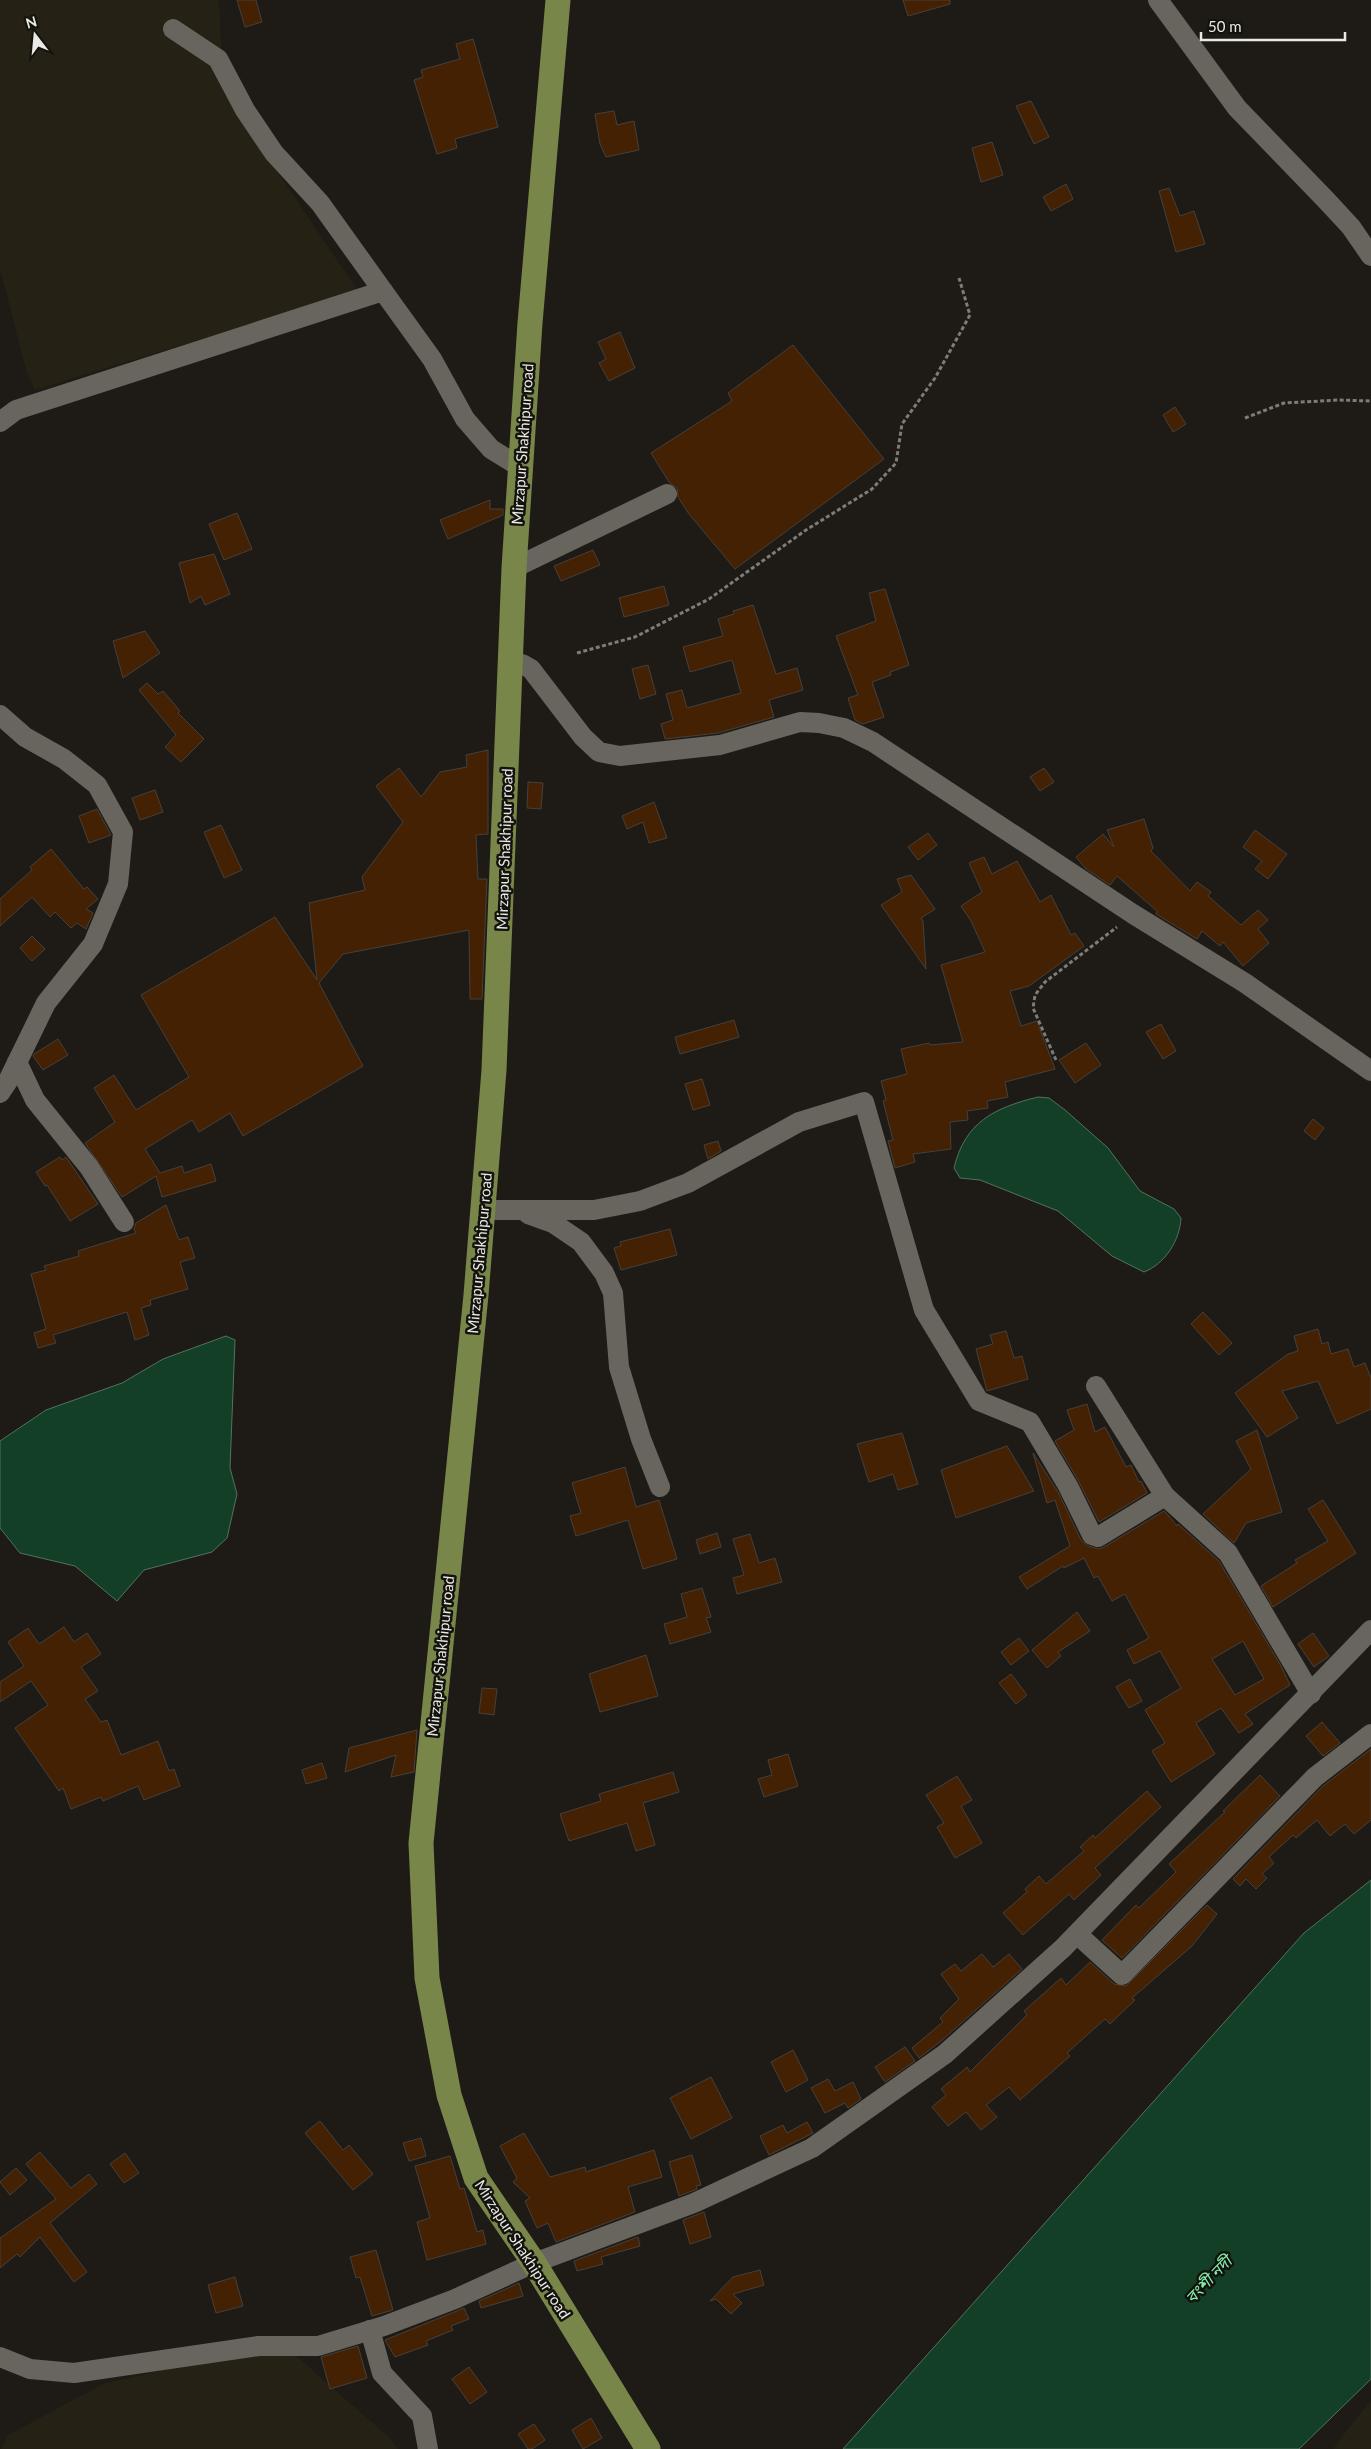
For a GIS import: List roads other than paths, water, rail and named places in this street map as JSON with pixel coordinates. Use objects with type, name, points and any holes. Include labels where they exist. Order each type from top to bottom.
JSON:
[{"type":"main road","name":"Mirzapur Shakhipur road","points":[[558,0],[550,72],[520,467],[514,568],[506,810],[494,1070],[483,1210],[421,1843],[427,1978],[449,2095],[476,2178],[534,2263],[648,2449]]},
{"type":"street","points":[[1158,0],[1237,108],[1326,200],[1351,228],[1371,256]]},
{"type":"street","points":[[173,28],[218,59],[246,110],[274,154],[320,203],[432,359],[465,420],[491,449],[520,467]]},
{"type":"street","points":[[0,422],[16,410],[383,292]]},
{"type":"street","points":[[514,568],[667,494]]},
{"type":"street","points":[[510,662],[522,664],[531,669],[578,731],[598,752],[620,756],[720,745],[800,722],[819,723],[844,728],[873,742],[1133,914],[1245,983],[1371,1071]]},
{"type":"street","points":[[0,715],[24,737],[64,759],[97,785],[123,832],[118,884],[93,944],[46,1003],[0,1093]]},
{"type":"street","points":[[17,1062],[35,1100],[89,1167],[124,1222]]},
{"type":"street","points":[[483,1210],[594,1210],[640,1201],[688,1184],[799,1122],[864,1102],[924,1310],[979,1401],[1030,1422],[1068,1486],[1092,1535],[1098,1537],[1165,1496]]},
{"type":"street","points":[[517,1210],[553,1223],[581,1242],[604,1273],[613,1293],[619,1367],[641,1439],[660,1486]]},
{"type":"street","points":[[1096,1386],[1165,1496],[1228,1553],[1311,1694]]},
{"type":"street","points":[[0,2357],[30,2369],[74,2373],[259,2346],[318,2346],[370,2330],[454,2299],[534,2263],[694,2203],[812,2148],[945,2054],[1077,1934],[1371,1630]]},
{"type":"street","points":[[1077,1934],[1122,1975],[1315,1776],[1371,1734]]},
{"type":"street","points":[[370,2330],[382,2373],[422,2416],[428,2449]]},
{"type":"water","points":[[1038,1097],[1049,1098],[1065,1110],[1108,1148],[1140,1191],[1174,1209],[1181,1218],[1178,1235],[1170,1250],[1152,1268],[1144,1272],[1112,1256],[1058,1211],[980,1180],[960,1178],[954,1168],[959,1152],[974,1128],[995,1112]]},
{"type":"water","points":[[226,1336],[235,1340],[230,1468],[237,1494],[227,1538],[212,1552],[144,1570],[117,1601],[75,1566],[20,1553],[0,1528],[0,1441],[46,1410],[122,1383],[163,1359]]},
{"type":"water","name":"বংশী নদী","points":[[1371,1880],[1371,2379],[1299,2449],[843,2449],[1304,1933]]}]
